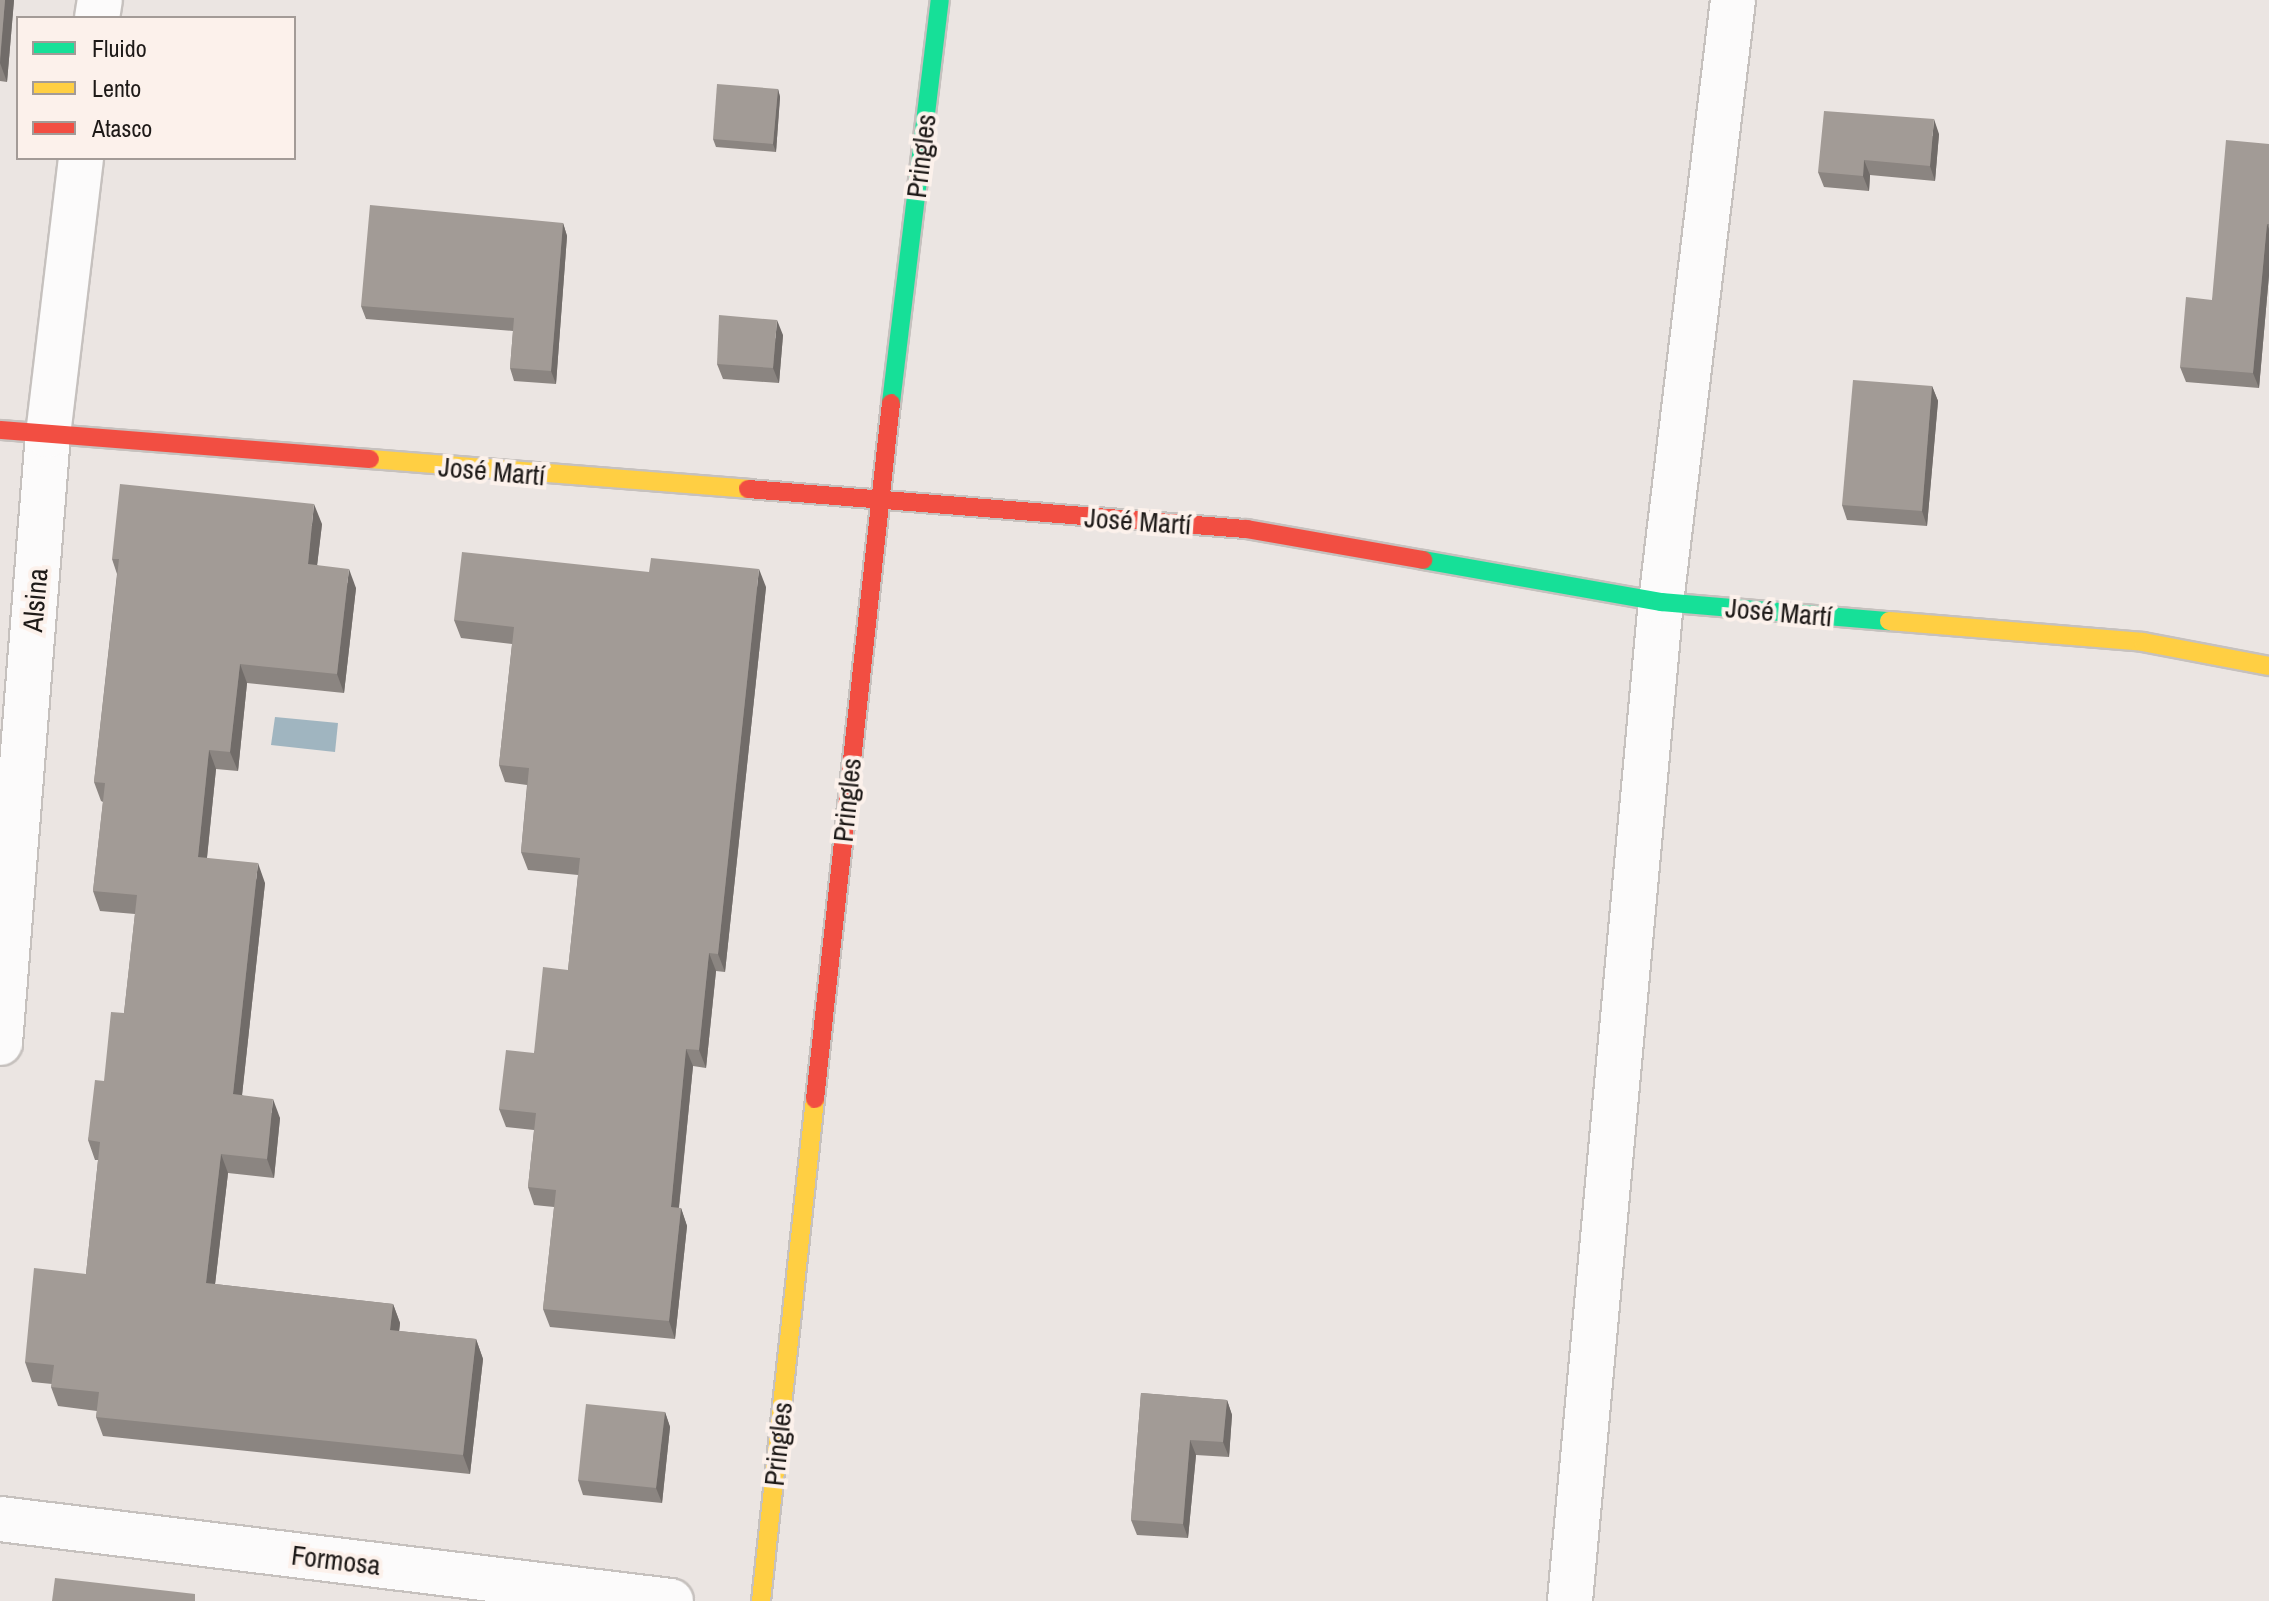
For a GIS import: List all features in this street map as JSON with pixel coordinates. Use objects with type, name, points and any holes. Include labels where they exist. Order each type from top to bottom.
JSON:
[{"type":"street","name":"Pringles","points":[[761,1601],[879,502],[940,0]]},
{"type":"street","points":[[1570,1601],[1661,602],[1733,0]]},
{"type":"street","name":"Alsina","points":[[0,1043],[48,435],[81,160]]},
{"type":"street","name":"José Martí","points":[[0,430],[1246,529],[1661,602],[2143,642],[2269,666]]},
{"type":"street","name":"Formosa","points":[[0,1519],[671,1601]]},
{"type":"water","points":[[275,717],[338,723],[335,752],[271,745]]},
{"type":"building","points":[[0,0],[5,0],[0,58]]},
{"type":"building","points":[[717,84],[778,89],[773,144],[713,139]]},
{"type":"building","points":[[1824,111],[1934,119],[1930,166],[1864,160],[1863,176],[1818,172]]},
{"type":"building","points":[[2226,140],[2269,144],[2269,224],[2253,373],[2180,367],[2186,297],[2212,300]]},
{"type":"building","points":[[370,205],[563,223],[551,371],[510,368],[514,318],[361,306]]},
{"type":"building","points":[[719,315],[777,320],[773,368],[717,364]]},
{"type":"building","points":[[1853,380],[1932,386],[1922,511],[1842,505]]},
{"type":"building","points":[[120,484],[314,504],[308,564],[349,569],[337,674],[240,664],[230,752],[209,750],[198,857],[258,863],[233,1094],[273,1099],[267,1159],[221,1154],[206,1283],[393,1304],[390,1330],[476,1339],[463,1455],[96,1417],[99,1392],[51,1387],[54,1365],[25,1362],[34,1268],[86,1274],[100,1142],[88,1140],[95,1080],[104,1081],[111,1012],[124,1013],[137,895],[93,891],[105,783],[94,782],[119,559],[112,559]]},
{"type":"building","points":[[462,552],[649,572],[651,558],[759,569],[718,954],[709,953],[699,1050],[686,1049],[671,1207],[681,1208],[669,1321],[543,1309],[556,1190],[528,1187],[536,1113],[499,1109],[506,1050],[534,1053],[543,967],[568,970],[580,858],[521,852],[529,768],[499,765],[514,627],[454,620]]},
{"type":"building","points":[[1141,1393],[1227,1400],[1223,1442],[1190,1440],[1183,1524],[1131,1520]]},
{"type":"building","points":[[586,1404],[665,1412],[656,1488],[578,1480]]},
{"type":"building","points":[[55,1578],[195,1594],[195,1601],[52,1601]]},
{"type":"traffic: fast","points":[[891,403],[940,0]]},
{"type":"traffic: fast","points":[[1423,560],[1661,602],[1889,621]]},
{"type":"traffic: slow","points":[[370,459],[748,489]]},
{"type":"traffic: slow","points":[[1889,621],[2143,642],[2269,666]]},
{"type":"traffic: slow","points":[[761,1601],[815,1099]]},
{"type":"traffic: jam","points":[[815,1099],[891,403]]},
{"type":"traffic: jam","points":[[0,430],[370,459]]},
{"type":"traffic: jam","points":[[748,489],[1246,529],[1423,560]]}]
